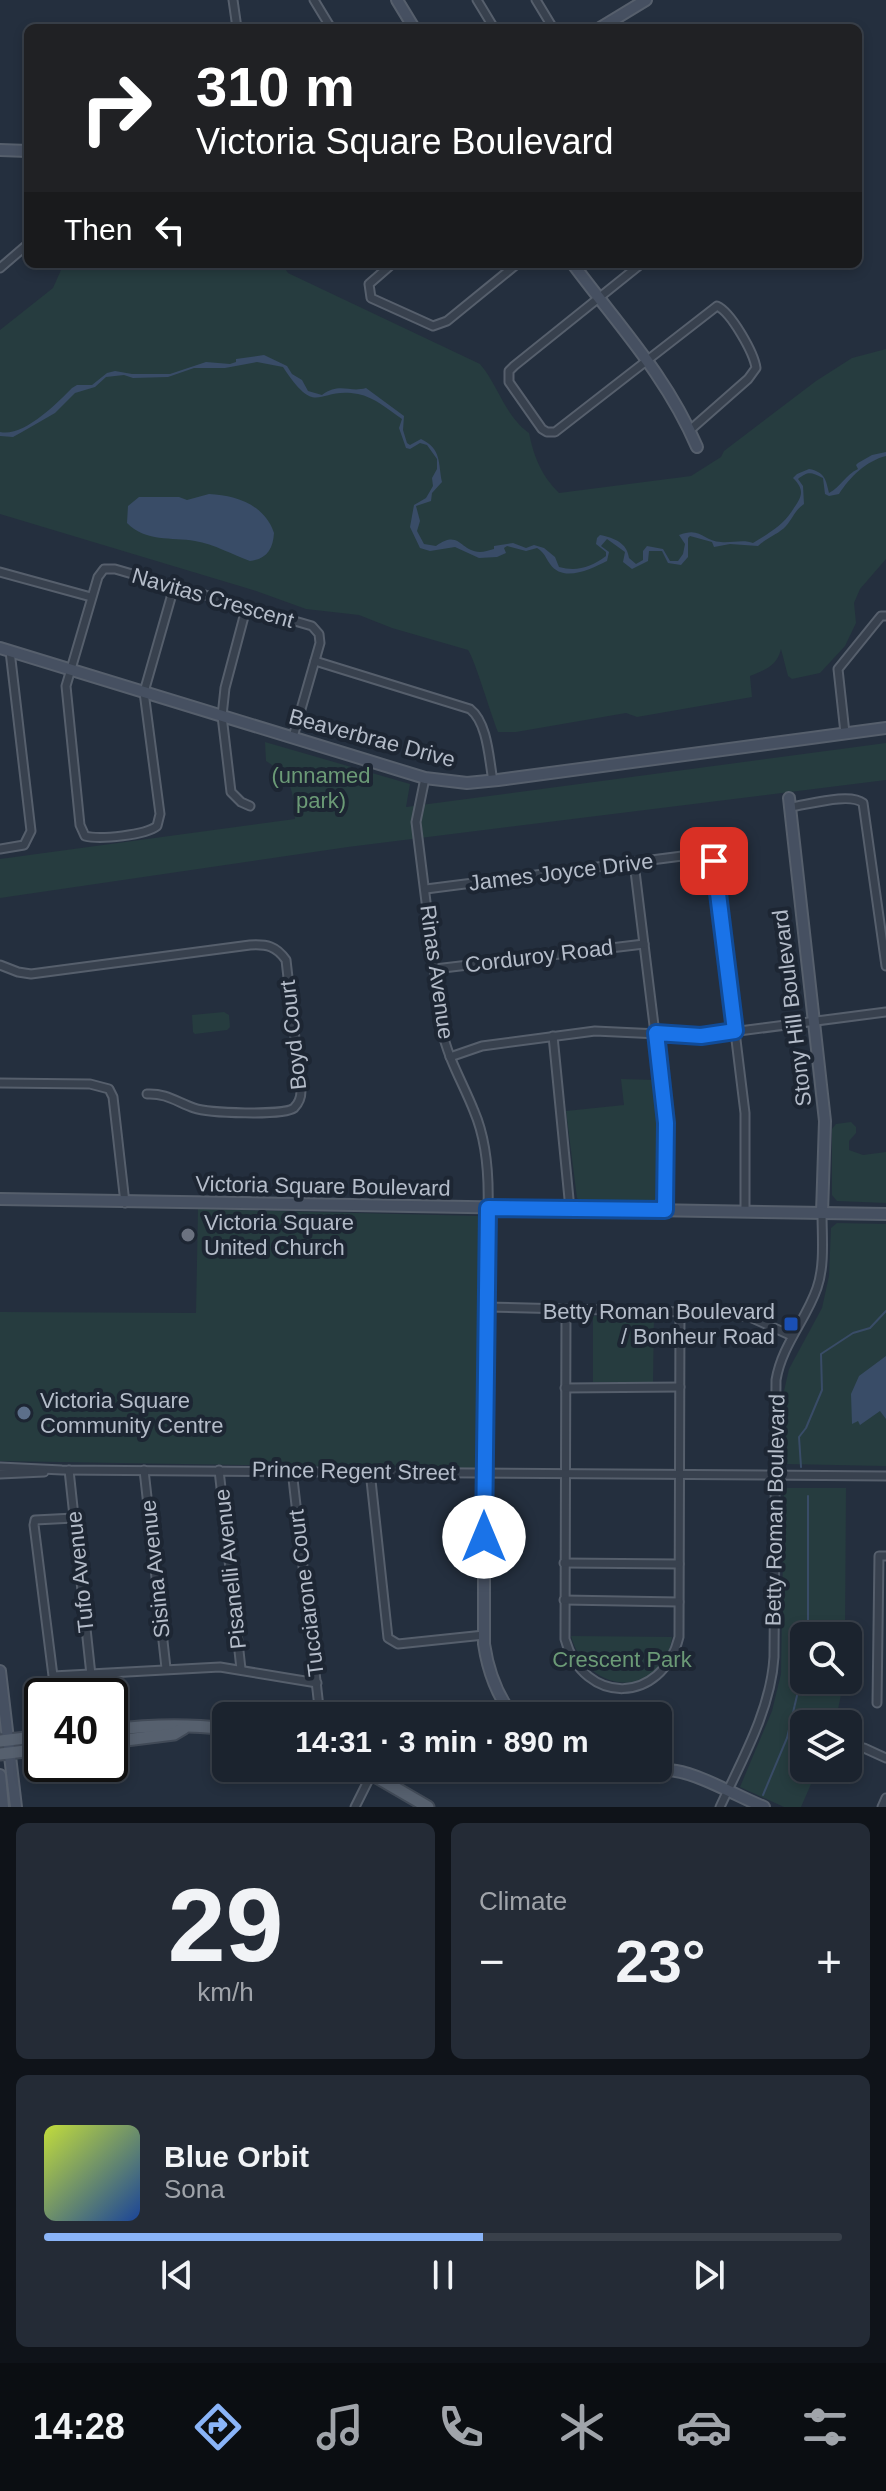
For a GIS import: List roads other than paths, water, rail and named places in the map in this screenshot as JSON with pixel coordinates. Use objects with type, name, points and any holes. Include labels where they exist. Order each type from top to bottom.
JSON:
[{"type":"main road","points":[[128,1728],[174,1723],[184,1728],[212,1729]]},
{"type":"main road","points":[[128,1740],[174,1734],[184,1728]]},
{"type":"main road","points":[[386,1782],[428,1807]]},
{"type":"street","points":[[233,0],[236,24]]},
{"type":"street","points":[[314,0],[329,24]]},
{"type":"street","points":[[397,0],[412,24]]},
{"type":"street","points":[[477,0],[492,24]]},
{"type":"street","points":[[536,0],[551,24]]},
{"type":"street","points":[[605,24],[629,4],[646,0]]},
{"type":"street","points":[[0,150],[24,151]]},
{"type":"street","points":[[0,268],[24,247]]},
{"type":"street","points":[[387,268],[369,284],[371,298],[433,326],[447,321],[512,268]]},
{"type":"street","points":[[576,268],[666,384],[697,447]]},
{"type":"street","points":[[636,268],[509,371],[509,382],[542,429],[547,432],[561,430],[647,358],[717,306],[727,313],[756,365],[754,374],[690,430]]},
{"type":"street","name":"Navitas Crescent","points":[[144,692],[160,814],[157,826],[146,832],[85,836],[80,825],[65,693],[91,597],[100,572],[106,568],[312,626],[321,638],[293,737]]},
{"type":"street","points":[[0,572],[91,597]]},
{"type":"street","points":[[144,692],[174,587]]},
{"type":"street","points":[[246,609],[225,688],[222,716],[231,792],[250,806]]},
{"type":"street","points":[[845,733],[838,669],[881,616],[886,616]]},
{"type":"street","points":[[0,849],[24,845],[31,831],[5,650]]},
{"type":"street","name":"Beaverbrae Drive","points":[[5,650],[425,778],[467,783],[886,728]]},
{"type":"street","points":[[315,661],[476,713],[493,781]]},
{"type":"street","name":"Rinas Avenue","points":[[425,778],[416,822],[442,1030],[480,1127],[486,1161],[488,1208]]},
{"type":"street","points":[[789,803],[858,798],[863,803],[886,966]]},
{"type":"street","name":"Stony Hill Boulevard","points":[[789,803],[825,1121],[822,1213]]},
{"type":"street","name":"James Joyce Drive","points":[[426,889],[705,854],[714,861],[745,1113],[745,1211]]},
{"type":"street","points":[[634,863],[666,1123],[665,1210]]},
{"type":"street","name":"Corduroy Road","points":[[435,969],[644,944]]},
{"type":"street","name":"Boyd Court","points":[[0,965],[31,974],[250,945],[268,945],[281,953],[286,960],[301,1091],[301,1099],[295,1107],[266,1112],[205,1110],[166,1095],[147,1094]]},
{"type":"street","points":[[450,1057],[482,1046],[599,1031],[701,1036],[886,1012]]},
{"type":"street","points":[[553,1036],[570,1209]]},
{"type":"street","points":[[0,1083],[104,1085],[111,1091],[125,1203]]},
{"type":"street","name":"Victoria Square Boulevard","points":[[0,1199],[886,1214]]},
{"type":"street","points":[[488,1208],[484,1635],[490,1675],[502,1702]]},
{"type":"street","name":"Betty Roman Boulevard","points":[[720,1807],[763,1709],[773,1669],[776,1380],[782,1356],[819,1281],[822,1213]]},
{"type":"street","points":[[487,1307],[723,1313],[750,1317],[792,1336]]},
{"type":"street","points":[[566,1310],[563,1474],[565,1639],[579,1671],[607,1688],[622,1689],[650,1681],[666,1669],[679,1637],[680,1312]]},
{"type":"street","points":[[565,1388],[680,1387]]},
{"type":"street","name":"Prince Regent Street","points":[[0,1467],[886,1476]]},
{"type":"street","name":"Prince Regent Street","points":[[0,1474],[66,1470]]},
{"type":"street","name":"Tufo Avenue","points":[[66,1470],[91,1675]]},
{"type":"street","name":"Sisina Avenue","points":[[144,1470],[166,1668]]},
{"type":"street","name":"Pisanelli Avenue","points":[[219,1470],[241,1669]]},
{"type":"street","name":"Tucciarone Court","points":[[292,1470],[319,1702]]},
{"type":"street","points":[[370,1471],[388,1638],[398,1644],[484,1635]]},
{"type":"street","points":[[74,1518],[41,1518],[35,1520],[34,1525],[53,1676],[166,1668],[241,1669],[317,1683]]},
{"type":"street","points":[[877,1703],[879,1556],[886,1556]]},
{"type":"street","points":[[564,1563],[679,1564]]},
{"type":"street","points":[[564,1600],[679,1602]]},
{"type":"street","points":[[0,1671],[5,1747],[16,1807]]},
{"type":"street","points":[[864,1748],[886,1758]]},
{"type":"street","points":[[672,1771],[680,1771],[764,1807]]},
{"type":"street","points":[[0,1775],[3,1807]]},
{"type":"street","points":[[355,1807],[362,1782]]},
{"type":"street","points":[[882,1807],[886,1798]]},
{"type":"water","points":[[264,355],[287,366],[292,374],[302,380],[308,391],[322,395],[339,388],[366,388],[404,416],[403,430],[407,443],[410,445],[421,439],[433,447],[438,457],[442,482],[432,493],[431,501],[416,506],[420,521],[417,531],[424,544],[436,546],[455,540],[480,552],[513,543],[526,548],[534,545],[555,557],[559,567],[584,568],[606,556],[606,552],[596,544],[600,535],[619,542],[636,564],[643,560],[643,551],[647,546],[663,549],[670,561],[678,561],[685,544],[679,535],[686,533],[697,533],[721,542],[753,543],[779,525],[798,502],[801,491],[793,478],[797,474],[809,469],[822,474],[829,493],[858,469],[858,463],[872,455],[886,452],[886,456],[859,470],[839,494],[825,494],[823,478],[819,476],[810,473],[801,476],[798,479],[803,486],[804,504],[783,529],[758,546],[730,544],[714,547],[712,542],[690,536],[688,557],[681,565],[668,563],[662,551],[649,551],[648,561],[632,569],[623,562],[625,552],[607,539],[601,546],[609,552],[607,561],[570,574],[556,570],[537,548],[526,551],[507,546],[504,548],[506,553],[497,557],[479,558],[455,547],[430,551],[420,548],[410,527],[414,505],[426,498],[437,469],[437,459],[427,445],[420,443],[406,448],[399,428],[402,419],[376,401],[358,394],[344,393],[311,397],[283,367],[257,362],[225,368],[194,368],[168,377],[106,377],[95,387],[75,393],[55,413],[22,432],[13,437],[0,436],[0,432],[29,424],[77,385],[92,385],[107,373],[170,374],[206,362],[230,364],[236,359]]},
{"type":"water","points":[[209,494],[239,499],[264,515],[274,533],[265,555],[250,561],[202,542],[150,536],[127,523],[128,506],[139,497],[179,497],[187,500]]},
{"type":"water","points":[[886,1356],[886,1419],[880,1411],[860,1425],[858,1421],[852,1424],[851,1394],[859,1376]]},
{"type":"waterway","points":[[801,1467],[799,1437],[822,1390],[821,1354],[853,1333],[870,1328],[886,1311]]},
{"type":"waterway","points":[[808,1496],[808,1622]]},
{"type":"waterway","points":[[763,1795],[787,1738],[797,1694]]},
{"type":"place","name":"Victoria Square United Church","points":[[188,1235]]},
{"type":"place","name":"Betty Roman Boulevard / Bonheur Road","points":[[791,1324]]},
{"type":"place","name":"Victoria Square Community Centre","points":[[24,1413]]},
{"type":"park label","name":"(unnamed park)","points":[[321,788]]},
{"type":"park label","name":"Crescent Park","points":[[622,1659]]}]
